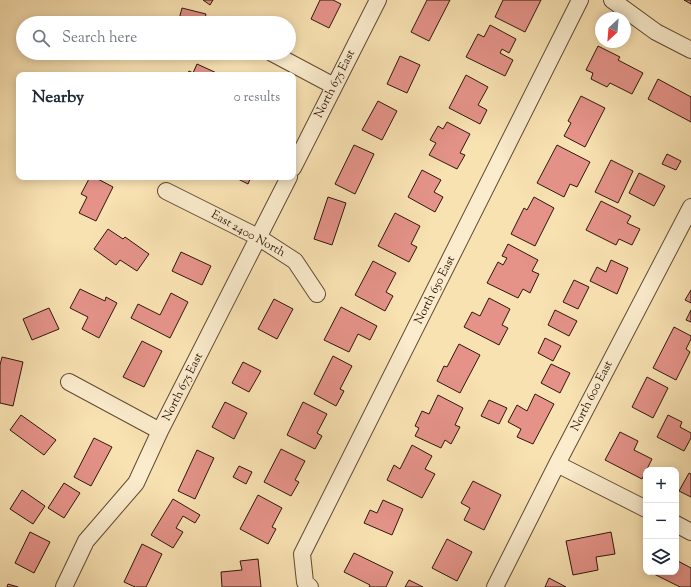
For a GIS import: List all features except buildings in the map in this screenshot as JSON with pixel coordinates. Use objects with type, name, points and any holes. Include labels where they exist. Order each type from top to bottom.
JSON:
[{"type":"street","name":"North 675 East","points":[[296,162],[378,0]]},
{"type":"street","name":"North 650 East","points":[[308,585],[302,554],[580,0]]},
{"type":"street","points":[[612,0],[656,32],[691,50]]},
{"type":"street","points":[[285,60],[334,86]]},
{"type":"street","name":"North 675 East","points":[[64,587],[86,541],[136,483],[160,431],[287,180]]},
{"type":"street","name":"East 2400 North","points":[[166,191],[258,237],[295,261],[317,294]]},
{"type":"street","name":"North 600 East","points":[[495,587],[557,464],[691,207]]},
{"type":"street","points":[[70,382],[160,431]]},
{"type":"street","points":[[557,464],[643,507]]},
{"type":"street","points":[[679,526],[691,532]]}]
